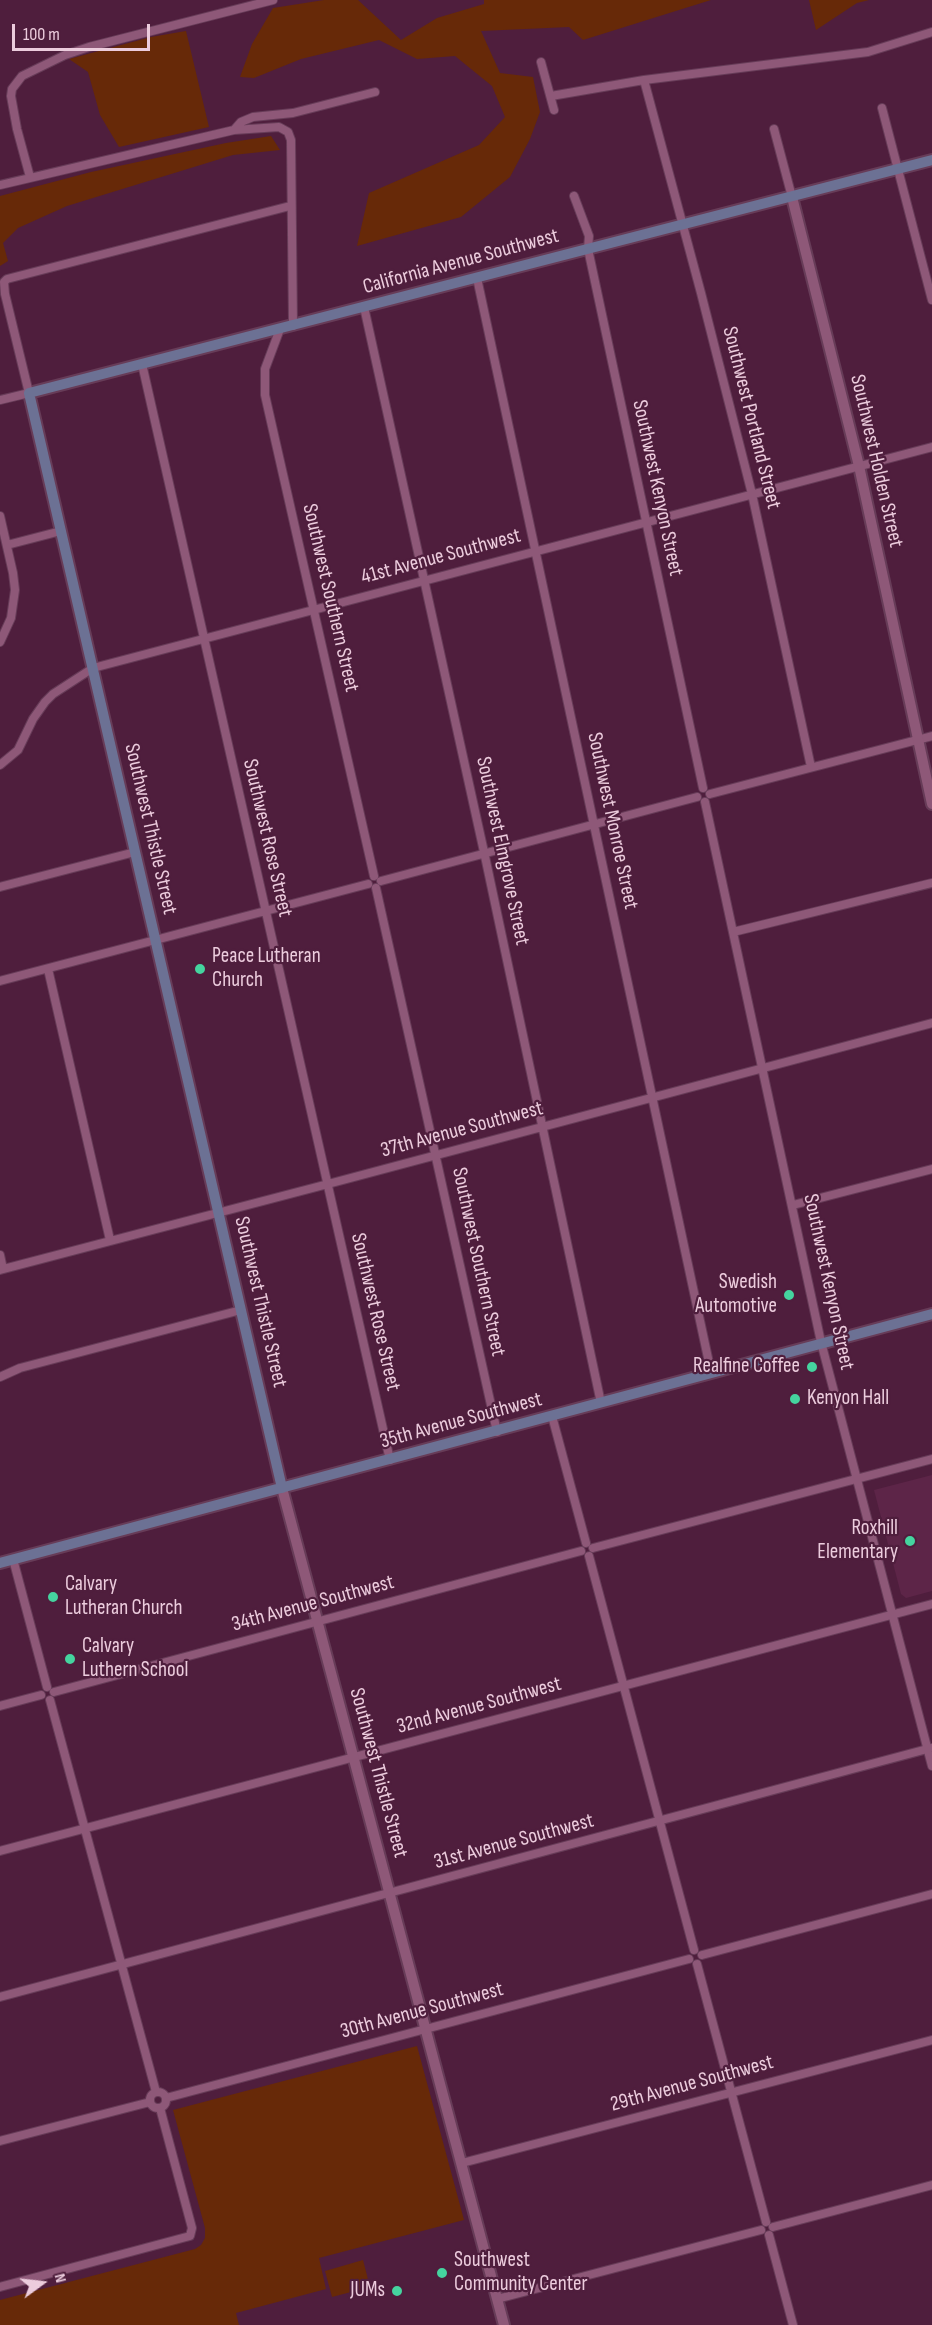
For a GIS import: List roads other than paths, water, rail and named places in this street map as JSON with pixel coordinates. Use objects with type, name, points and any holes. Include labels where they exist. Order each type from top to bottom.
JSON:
[{"type":"main road","name":"California Avenue Southwest","points":[[30,393],[932,160]]},
{"type":"main road","name":"Southwest Thistle Street","points":[[30,393],[282,1488]]},
{"type":"main road","name":"35th Avenue Southwest","points":[[0,1563],[932,1314]]},
{"type":"street","points":[[30,177],[11,96],[17,81],[22,76],[65,55],[89,47],[273,0]]},
{"type":"street","points":[[552,96],[644,80],[868,52],[932,32]]},
{"type":"street","points":[[541,62],[554,110]]},
{"type":"street","name":"Southwest Portland Street","points":[[644,80],[752,494],[811,767]]},
{"type":"street","points":[[234,130],[241,122],[253,117],[293,113],[375,92]]},
{"type":"street","points":[[882,108],[932,300]]},
{"type":"street","points":[[0,185],[234,130],[279,127],[288,132],[291,148],[293,326]]},
{"type":"street","name":"Southwest Holden Street","points":[[774,129],[859,466],[932,804]]},
{"type":"street","name":"Southwest Kenyon Street","points":[[574,196],[589,236],[588,249],[702,789]]},
{"type":"street","name":"Southwest Thistle Street","points":[[30,393],[4,282],[11,277],[290,206]]},
{"type":"street","name":"Southwest Monroe Street","points":[[477,278],[711,1372]]},
{"type":"street","name":"Southwest Elmgrove Street","points":[[364,307],[485,853],[602,1402]]},
{"type":"street","name":"Southwest Southern Street","points":[[280,329],[265,369],[265,394],[377,878]]},
{"type":"street","name":"Southwest Rose Street","points":[[142,364],[390,1460]]},
{"type":"street","name":"California Avenue Southwest","points":[[0,400],[30,393]]},
{"type":"street","name":"41st Avenue Southwest","points":[[0,765],[18,750],[33,719],[53,693],[93,668],[932,447]]},
{"type":"street","points":[[0,516],[15,590],[11,618],[0,642]]},
{"type":"street","points":[[7,545],[61,531]]},
{"type":"street","points":[[710,794],[932,736]]},
{"type":"street","points":[[701,799],[698,792],[702,789],[707,790],[710,794]]},
{"type":"street","points":[[368,884],[369,879],[485,853],[595,823],[709,799],[710,794]]},
{"type":"street","name":"Southwest Kenyon Street","points":[[701,799],[733,932],[821,1342],[892,1614],[930,1748],[932,1766]]},
{"type":"street","points":[[0,887],[135,852]]},
{"type":"street","points":[[0,981],[368,884],[376,888],[380,886],[377,878]]},
{"type":"street","points":[[733,932],[932,883]]},
{"type":"street","name":"Southwest Southern Street","points":[[376,888],[497,1432]]},
{"type":"street","points":[[48,969],[110,1240]]},
{"type":"street","name":"37th Avenue Southwest","points":[[2,1269],[932,1023]]},
{"type":"street","points":[[793,1205],[932,1169]]},
{"type":"street","points":[[0,1255],[2,1269]]},
{"type":"street","points":[[0,1377],[20,1368],[241,1310]]},
{"type":"street","points":[[552,1416],[590,1549],[659,1821],[701,1961],[697,1964]]},
{"type":"street","points":[[590,1549],[932,1458]]},
{"type":"street","name":"Southwest Thistle Street","points":[[282,1488],[504,2325]]},
{"type":"street","name":"34th Avenue Southwest","points":[[52,1696],[317,1621],[581,1551],[584,1555],[590,1549]]},
{"type":"street","points":[[13,1559],[47,1687],[51,1688],[156,2092]]},
{"type":"street","name":"32nd Avenue Southwest","points":[[0,1851],[932,1604]]},
{"type":"street","points":[[47,1687],[42,1690],[42,1695],[45,1700],[52,1696]]},
{"type":"street","points":[[0,1706],[42,1695]]},
{"type":"street","name":"31st Avenue Southwest","points":[[0,1997],[930,1748]]},
{"type":"street","points":[[697,1964],[688,1959],[690,1953],[698,1953],[932,1894]]},
{"type":"street","name":"30th Avenue Southwest","points":[[166,2098],[688,1959]]},
{"type":"street","points":[[697,1964],[793,2325]]},
{"type":"street","name":"29th Avenue Southwest","points":[[462,2163],[932,2040]]},
{"type":"street","points":[[156,2092],[162,2093],[166,2098],[164,2105],[160,2108],[154,2107],[150,2102],[151,2096],[156,2092]]},
{"type":"street","points":[[0,2141],[150,2102]]},
{"type":"street","points":[[0,2287],[190,2236],[192,2228],[160,2108]]},
{"type":"street","points":[[497,2299],[760,2230],[762,2224],[769,2228],[932,2185]]},
{"type":"place","name":"Peace Lutheran Church","points":[[200,969]]},
{"type":"place","name":"Swedish Automotive","points":[[789,1295]]},
{"type":"place","name":"Realfine Coffee","points":[[812,1367]]},
{"type":"place","name":"Kenyon Hall","points":[[795,1399]]},
{"type":"place","name":"Roxhill Elementary","points":[[910,1541]]},
{"type":"place","name":"Calvary Lutheran Church","points":[[53,1597]]},
{"type":"place","name":"Calvary Luthern School","points":[[70,1659]]},
{"type":"place","name":"Southwest Community Center","points":[[442,2273]]},
{"type":"place","name":"JUMs","points":[[397,2291]]}]
